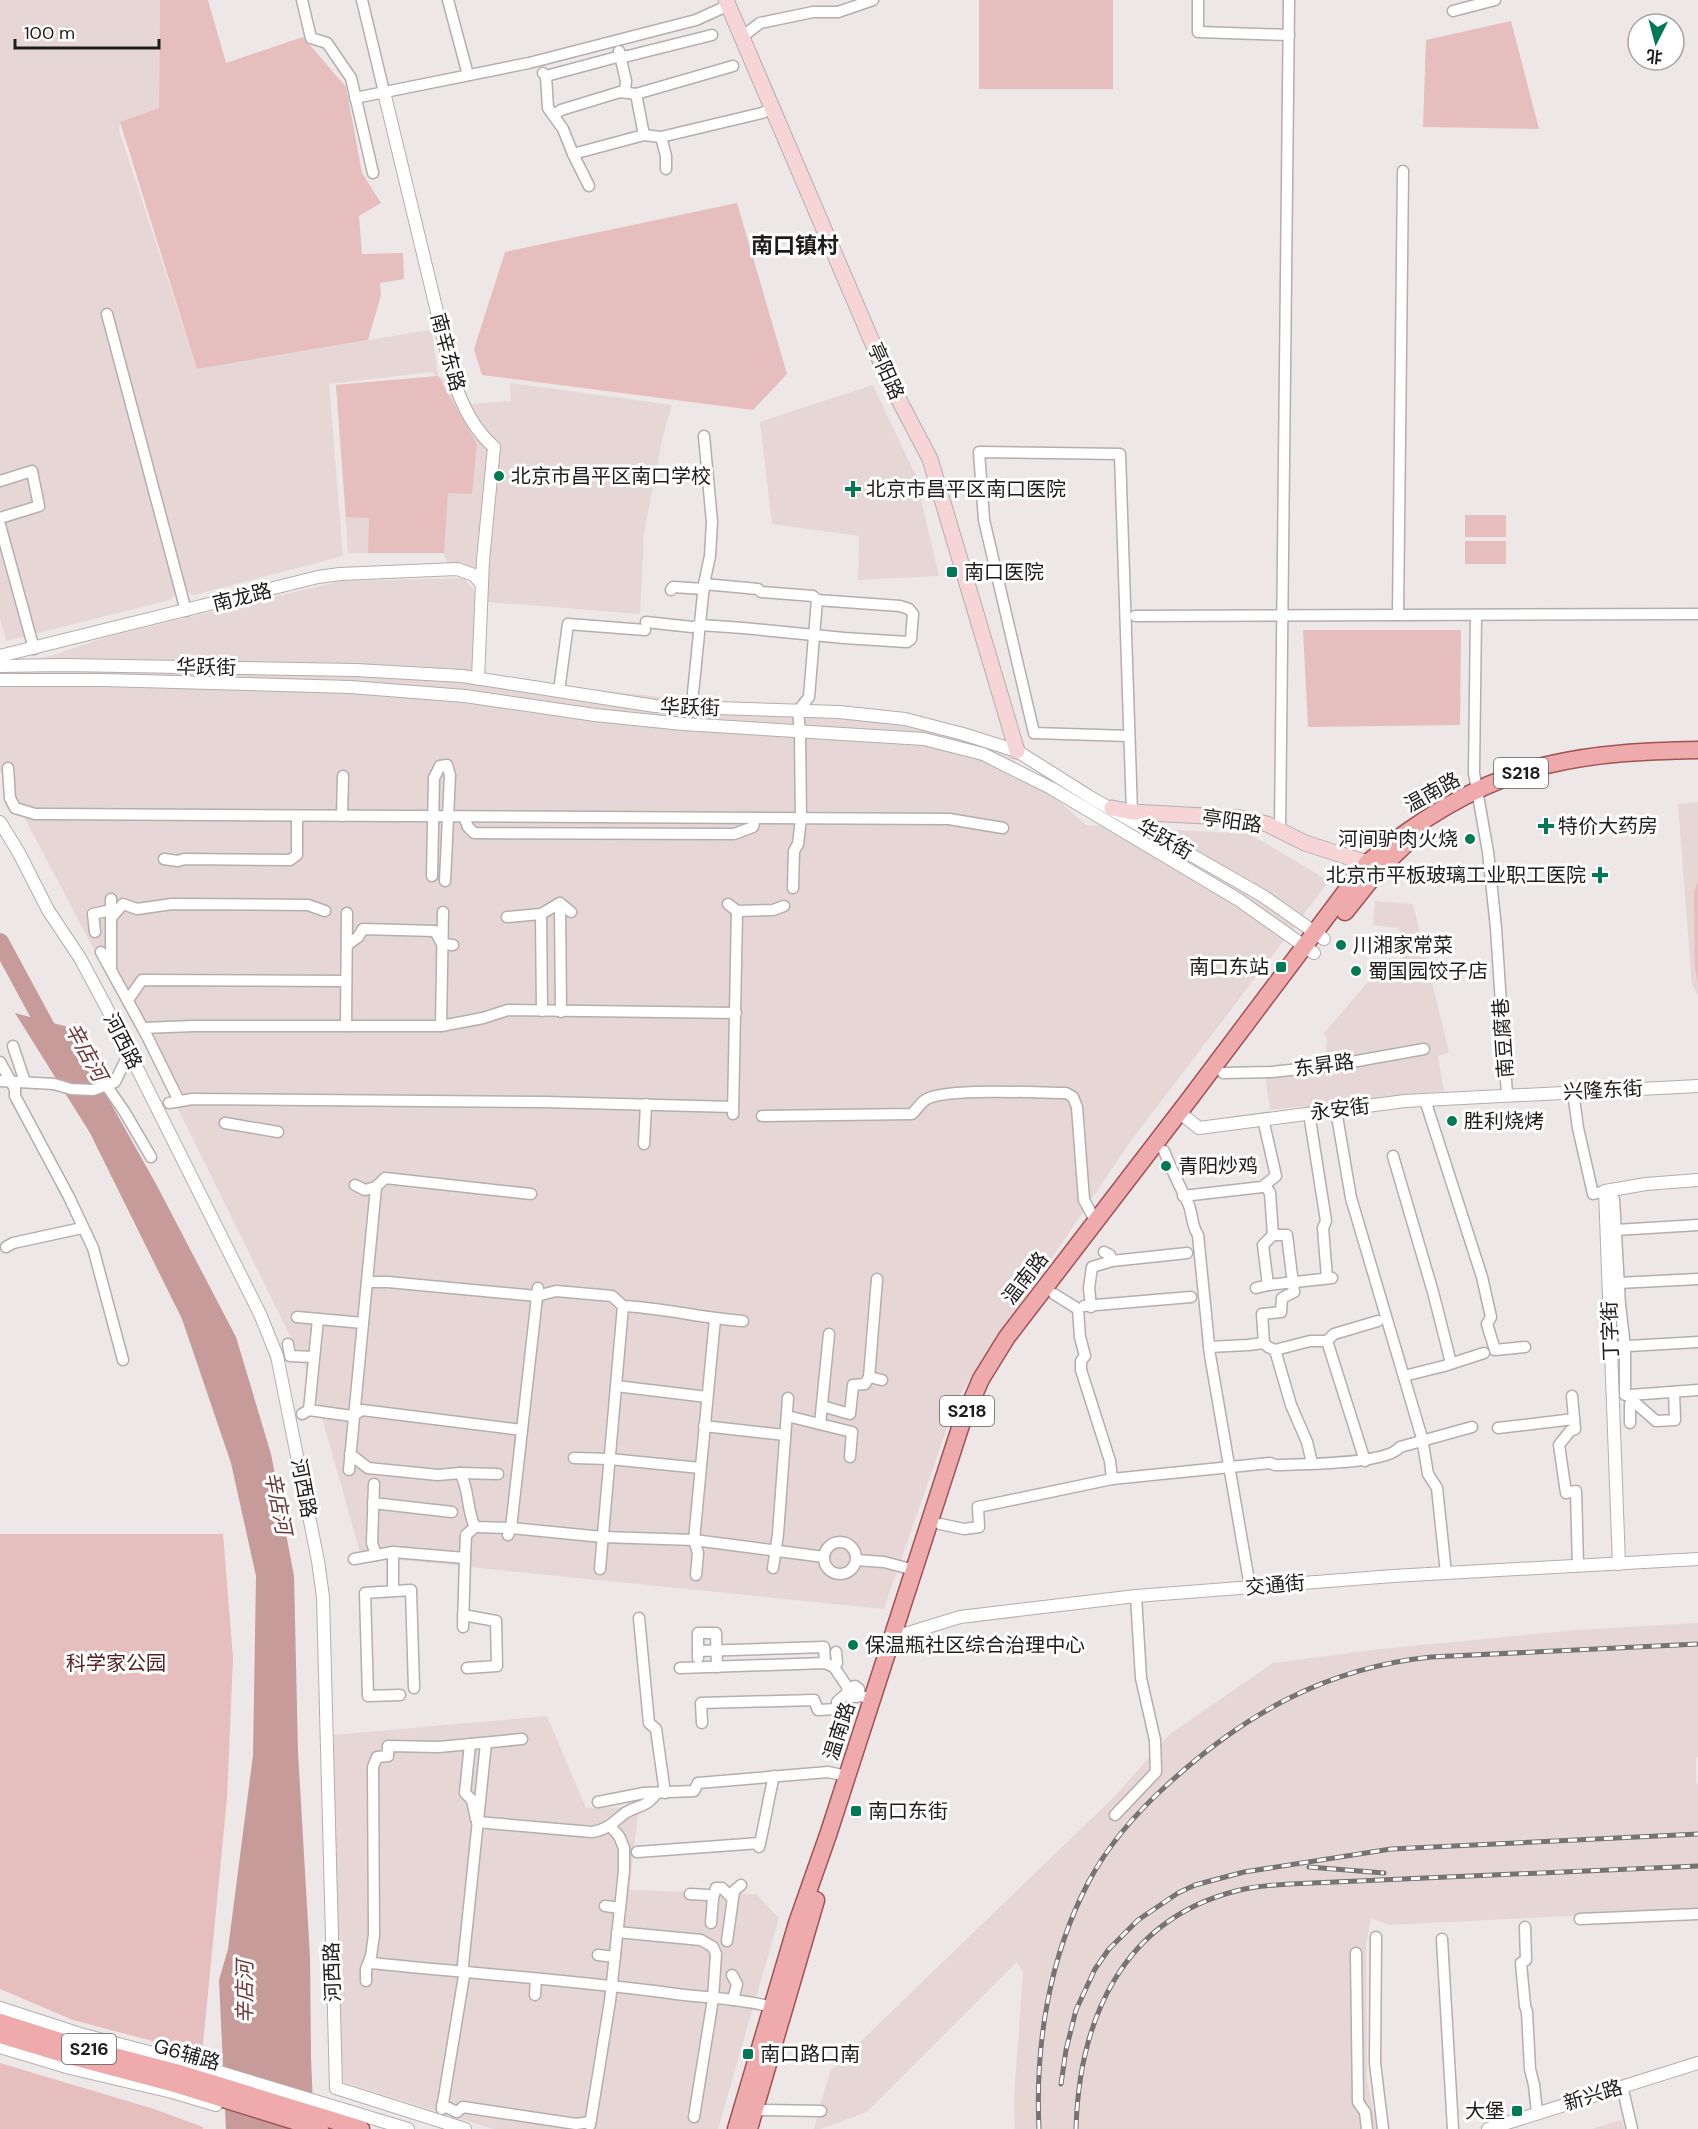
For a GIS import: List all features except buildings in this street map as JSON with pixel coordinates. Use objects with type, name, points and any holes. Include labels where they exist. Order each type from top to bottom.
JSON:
[{"type":"main road","name":"亭阳路","points":[[728,3],[888,379],[930,459],[1017,751]]},
{"type":"main road","name":"温南路","points":[[736,2129],[797,1923],[847,1776],[866,1697],[899,1632],[940,1524],[971,1428],[990,1384],[1016,1343],[1164,1151],[1184,1116],[1372,868],[1498,781],[1546,765],[1601,756],[1698,750]]},
{"type":"main road","name":"温南路","points":[[1478,796],[1502,791],[1549,775],[1594,767],[1698,760]]},
{"type":"main road","name":"亭阳路","points":[[1112,808],[1132,812],[1240,818],[1268,824],[1305,843],[1372,868]]},
{"type":"main road","name":"温南路","points":[[749,2129],[899,1632],[914,1570],[961,1425],[981,1379],[1007,1337],[1095,1221],[1223,1073],[1314,943]]},
{"type":"main road","name":"G6辅路","points":[[0,2022],[177,2077],[320,2129]]},
{"type":"main road","name":"G6辅路","points":[[0,2035],[73,2057],[177,2077],[342,2116],[361,2129]]},
{"type":"street","points":[[302,0],[311,38],[327,43],[351,78],[373,173]]},
{"type":"street","points":[[362,0],[384,92]]},
{"type":"street","points":[[448,0],[468,75]]},
{"type":"street","points":[[742,37],[759,24],[813,12],[838,12],[873,0]]},
{"type":"street","points":[[1198,0],[1198,32],[1289,35]]},
{"type":"street","points":[[1280,831],[1289,0]]},
{"type":"street","points":[[1453,11],[1495,0]]},
{"type":"street","points":[[355,98],[529,63],[696,20],[728,3]]},
{"type":"street","points":[[589,186],[563,129],[548,108],[549,98],[544,75],[712,34]]},
{"type":"street","points":[[614,41],[621,57],[626,81],[644,135]]},
{"type":"street","points":[[554,115],[561,110],[734,66]]},
{"type":"street","name":"南辛东路","points":[[384,92],[453,378],[461,402],[487,441],[494,447],[482,585],[478,679]]},
{"type":"street","points":[[573,154],[644,135],[661,136],[772,108]]},
{"type":"street","points":[[661,136],[666,156],[666,169]]},
{"type":"street","points":[[1398,615],[1403,171]]},
{"type":"street","points":[[107,314],[186,611]]},
{"type":"street","points":[[693,693],[712,522],[704,436]]},
{"type":"street","points":[[1129,736],[1034,733],[984,520],[980,452],[1120,454],[1132,812]]},
{"type":"street","points":[[0,480],[32,471],[39,506],[0,518]]},
{"type":"street","points":[[0,525],[34,649]]},
{"type":"street","name":"南龙路","points":[[0,656],[318,577],[458,569],[474,575],[482,585]]},
{"type":"street","points":[[559,691],[568,624],[692,627],[700,625],[907,642],[911,639],[914,614],[909,609],[900,606],[817,600],[813,596],[761,592],[758,589],[673,587],[671,590]]},
{"type":"street","points":[[793,888],[794,851],[798,844],[801,819],[798,711],[809,697],[817,600]]},
{"type":"street","points":[[1135,616],[1698,614]]},
{"type":"street","name":"南豆腐巷","points":[[1476,615],[1474,773],[1488,852],[1496,928],[1507,1095]]},
{"type":"street","name":"华跃街","points":[[0,666],[356,670],[478,679],[654,706],[839,712],[905,719],[1017,751],[1090,797],[1263,896],[1314,943]]},
{"type":"street","name":"华跃街","points":[[0,680],[104,680],[350,687],[465,696],[595,715],[672,723],[924,739],[983,754],[1051,788],[1314,943]]},
{"type":"street","points":[[432,876],[434,778],[440,766],[447,765],[450,775],[445,881]]},
{"type":"street","points":[[8,768],[10,798]]},
{"type":"street","points":[[342,816],[343,776]]},
{"type":"street","points":[[0,781],[15,808],[41,814],[418,815],[433,818],[950,819],[1003,828]]},
{"type":"street","points":[[164,859],[178,861],[184,859],[290,860],[297,855],[297,822],[300,816]]},
{"type":"street","points":[[464,817],[468,827],[474,833],[734,834],[753,827],[755,818]]},
{"type":"street","name":"河西路","points":[[0,822],[19,853],[48,910],[80,958],[260,1314],[277,1356],[314,1539],[323,1597],[336,2088],[465,2129]]},
{"type":"street","points":[[111,898],[111,970]]},
{"type":"street","points":[[560,903],[571,912]]},
{"type":"street","points":[[507,917],[541,914],[560,903]]},
{"type":"street","points":[[560,903],[561,1012]]},
{"type":"street","points":[[95,932],[93,914],[111,914],[123,904],[137,909],[172,904],[308,905],[325,911]]},
{"type":"street","points":[[101,952],[143,1028],[174,1102],[192,1099],[646,1104],[733,1111],[736,1013],[733,907],[773,910],[784,906]]},
{"type":"street","points":[[441,1026],[448,945],[442,912]]},
{"type":"street","points":[[346,1026],[347,913]]},
{"type":"street","points":[[541,914],[542,1011]]},
{"type":"street","points":[[347,945],[358,937],[363,929],[435,931],[448,945]]},
{"type":"street","points":[[128,1000],[142,980],[346,981]]},
{"type":"street","points":[[143,1028],[441,1026],[483,1018],[508,1010],[736,1013]]},
{"type":"street","points":[[12,1046],[25,1082]]},
{"type":"street","name":"东昇路","points":[[1223,1073],[1271,1072],[1329,1066],[1424,1049]]},
{"type":"street","points":[[5,1081],[54,1083],[71,1089],[93,1090],[115,1082],[129,1053]]},
{"type":"street","points":[[0,1062],[5,1081],[15,1089],[15,1096],[69,1197],[93,1248],[123,1360]]},
{"type":"street","points":[[106,1085],[151,1157]]},
{"type":"street","name":"兴隆东街","points":[[1507,1095],[1698,1086]]},
{"type":"street","points":[[762,1116],[912,1114],[925,1100],[940,1094],[1009,1092],[1066,1094],[1073,1097],[1077,1107],[1084,1200],[1095,1221]]},
{"type":"street","points":[[1573,1092],[1578,1128],[1593,1194],[1610,1195],[1646,1184],[1698,1180]]},
{"type":"street","name":"永安街","points":[[1184,1116],[1199,1128],[1425,1100],[1507,1095]]},
{"type":"street","points":[[1425,1100],[1482,1278],[1491,1317],[1487,1324],[1495,1350],[1526,1347]]},
{"type":"street","points":[[644,1144],[646,1104]]},
{"type":"street","points":[[1336,1110],[1351,1198],[1422,1437],[1428,1474],[1437,1488],[1446,1573]]},
{"type":"street","points":[[1256,1288],[1330,1278],[1323,1228],[1326,1221],[1309,1113]]},
{"type":"street","points":[[1183,1196],[1262,1187],[1276,1176],[1263,1119]]},
{"type":"street","points":[[225,1123],[278,1132]]},
{"type":"street","points":[[1164,1151],[1183,1196],[1189,1204],[1194,1229],[1198,1235],[1209,1347],[1250,1587]]},
{"type":"street","points":[[1393,1156],[1451,1363]]},
{"type":"street","points":[[355,1185],[365,1190],[376,1187],[385,1179],[531,1194]]},
{"type":"street","points":[[1265,1185],[1270,1193],[1273,1235]]},
{"type":"street","points":[[349,1470],[352,1416],[376,1187]]},
{"type":"street","points":[[1610,1195],[1616,1230],[1618,1283],[1625,1347],[1625,1395],[1656,1421],[1675,1420],[1674,1392]]},
{"type":"street","name":"丁字街","points":[[1610,1195],[1611,1347],[1619,1564]]},
{"type":"street","points":[[1616,1230],[1698,1225]]},
{"type":"street","points":[[6,1247],[13,1243],[82,1228]]},
{"type":"street","points":[[1268,1285],[1263,1245],[1273,1235],[1287,1235],[1294,1292],[1282,1298],[1281,1312],[1262,1314],[1264,1342],[1275,1350],[1310,1341],[1327,1341],[1334,1334],[1378,1321]]},
{"type":"street","points":[[1104,1252],[1110,1255],[1112,1261]]},
{"type":"street","points":[[1090,1306],[1089,1288],[1092,1267],[1112,1261],[1187,1253]]},
{"type":"street","points":[[822,1406],[850,1414],[853,1385],[865,1384],[869,1377],[877,1279]]},
{"type":"street","points":[[1618,1283],[1698,1279]]},
{"type":"street","points":[[367,1282],[612,1296],[623,1306],[654,1307],[715,1319],[743,1321]]},
{"type":"street","points":[[510,1532],[537,1292]]},
{"type":"street","points":[[1054,1294],[1078,1310]]},
{"type":"street","points":[[1078,1310],[1082,1306],[1191,1297]]},
{"type":"street","points":[[600,1569],[623,1306]]},
{"type":"street","points":[[1078,1310],[1080,1337],[1085,1356],[1081,1361],[1081,1370],[1110,1461],[1112,1479]]},
{"type":"street","points":[[297,1317],[363,1323]]},
{"type":"street","points":[[318,1319],[306,1412],[352,1416],[362,1410],[522,1430]]},
{"type":"street","points":[[696,1575],[698,1553],[694,1540],[715,1319]]},
{"type":"street","points":[[820,1424],[829,1334]]},
{"type":"street","points":[[1327,1341],[1365,1461]]},
{"type":"street","points":[[1209,1347],[1264,1342]]},
{"type":"street","points":[[1611,1347],[1698,1342]]},
{"type":"street","points":[[288,1344],[290,1356],[314,1357]]},
{"type":"street","points":[[1275,1350],[1312,1463]]},
{"type":"street","points":[[1404,1376],[1484,1353]]},
{"type":"street","points":[[869,1377],[882,1380]]},
{"type":"street","points":[[616,1386],[707,1397]]},
{"type":"street","points":[[1631,1398],[1698,1390]]},
{"type":"street","points":[[1572,1396],[1575,1429],[1570,1431],[1558,1445],[1566,1493],[1576,1491],[1578,1566]]},
{"type":"street","points":[[773,1568],[788,1398]]},
{"type":"street","points":[[1630,1423],[1631,1398]]},
{"type":"street","points":[[787,1416],[852,1432],[850,1457]]},
{"type":"street","points":[[1498,1428],[1574,1419]]},
{"type":"street","points":[[704,1426],[785,1435]]},
{"type":"street","points":[[940,1524],[964,1529],[979,1527],[978,1507],[1112,1479],[1270,1463],[1275,1465],[1365,1461],[1397,1452],[1400,1447],[1472,1427]]},
{"type":"street","points":[[350,1454],[368,1468],[438,1475],[498,1474]]},
{"type":"street","points":[[574,1458],[610,1459],[700,1468]]},
{"type":"street","points":[[460,1473],[467,1484],[470,1516],[475,1527]]},
{"type":"street","points":[[374,1484],[372,1543],[376,1555]]},
{"type":"street","points":[[373,1503],[452,1512]]},
{"type":"street","points":[[463,1628],[466,1535],[475,1527],[510,1532],[694,1540],[824,1557]]},
{"type":"street","points":[[841,1542],[854,1550],[856,1560],[851,1570],[836,1574],[826,1567],[824,1557],[827,1547],[841,1542]]},
{"type":"street","points":[[354,1559],[393,1552],[465,1557]]},
{"type":"street","points":[[393,1552],[393,1591]]},
{"type":"street","name":"交通街","points":[[899,1632],[960,1617],[1136,1596],[1446,1573],[1698,1559]]},
{"type":"street","points":[[856,1560],[884,1562],[914,1570]]},
{"type":"street","points":[[400,1695],[368,1696],[365,1593],[411,1590],[414,1688]]},
{"type":"street","points":[[1115,1815],[1156,1772],[1155,1740],[1141,1678],[1136,1596]]},
{"type":"street","points":[[464,1615],[496,1621],[497,1666],[467,1668]]},
{"type":"street","points":[[639,1618],[649,1723],[656,1729],[661,1793]]},
{"type":"street","points":[[699,1668],[698,1634],[716,1633],[717,1667]]},
{"type":"street","points":[[698,1651],[824,1647],[830,1665],[848,1690]]},
{"type":"street","points":[[680,1668],[830,1665],[837,1663],[836,1652]]},
{"type":"street","points":[[702,1723],[701,1703],[814,1700],[818,1710],[837,1709],[837,1702],[855,1686],[866,1697]]},
{"type":"street","points":[[366,1981],[366,1969],[370,1963],[374,1935],[374,1767],[376,1757],[388,1756],[388,1746],[439,1748],[522,1739]]},
{"type":"street","points":[[486,1743],[464,1972],[442,2107],[457,2112],[463,2108],[590,2124],[612,1986],[624,1871],[624,1848],[619,1836],[610,1826]]},
{"type":"street","points":[[470,1744],[465,1793],[472,1800],[477,1822]]},
{"type":"street","points":[[598,1802],[644,1793],[694,1791],[698,1783],[828,1772],[847,1776]]},
{"type":"street","points":[[645,1854],[720,1850],[760,1845],[774,1776]]},
{"type":"street","points":[[477,1822],[602,1831],[628,1811],[645,1806],[661,1793]]},
{"type":"street","points":[[713,1947],[720,1939],[729,1941],[732,1898],[734,1891],[741,1885]]},
{"type":"street","points":[[711,1923],[716,1888],[722,1888],[732,1898]]},
{"type":"street","points":[[690,1894],[708,1895],[713,1898]]},
{"type":"street","points":[[605,1906],[620,1908]]},
{"type":"street","points":[[1580,1919],[1698,1914]]},
{"type":"street","points":[[1525,1927],[1526,1960],[1521,1963],[1527,2012],[1530,2069],[1537,2112]]},
{"type":"street","points":[[617,1932],[701,1940],[713,1947],[716,1954],[713,1999],[694,2117]]},
{"type":"street","points":[[1376,1936],[1375,2063],[1383,2129]]},
{"type":"street","points":[[1442,1939],[1453,2129]]},
{"type":"street","points":[[1356,1953],[1358,2102],[1365,2112],[1367,2129]]},
{"type":"street","points":[[598,1955],[615,1957]]},
{"type":"street","points":[[370,1963],[751,2001],[772,2007]]},
{"type":"street","points":[[732,1975],[737,1984],[733,2000]]},
{"type":"street","points":[[535,1995],[536,1979]]},
{"type":"street","name":"G6辅路","points":[[0,2008],[80,2034],[177,2077]]},
{"type":"street","name":"G6辅路","points":[[0,2047],[70,2068],[177,2077]]},
{"type":"street","name":"新兴路","points":[[1488,2129],[1698,2064]]},
{"type":"street","points":[[177,2077],[295,2129]]},
{"type":"street","points":[[1622,2086],[1632,2129]]},
{"type":"street","points":[[755,2110],[821,2110]]},
{"type":"street","name":"G6辅路","points":[[342,2116],[408,2129]]},
{"type":"shaded area","points":[[0,0],[160,0],[159,108],[120,122],[119,130],[197,369],[432,331],[438,376],[472,404],[511,401],[510,383],[672,405],[663,436],[644,532],[640,614],[488,602],[487,590],[479,570],[448,563],[443,553],[348,553],[336,385],[437,376],[432,372],[329,384],[343,556],[194,595],[187,592],[175,594],[170,600],[6,641],[0,619]]},
{"type":"shaded area","points":[[873,385],[915,474],[939,576],[858,580],[859,536],[772,524],[760,422]]},
{"type":"shaded area","points":[[464,578],[476,592],[475,674],[487,678],[982,732],[1086,825],[1250,834],[1329,881],[1130,1142],[957,1399],[884,1609],[361,1556],[311,1378],[182,1117],[0,771],[0,666],[51,656],[110,636],[341,581]]},
{"type":"shaded area","points":[[1698,802],[1698,995],[1692,985],[1678,804]]},
{"type":"shaded area","points":[[1375,901],[1413,904],[1449,1052],[1438,1056],[1444,1091],[1270,1110],[1264,1068],[1313,1064],[1326,1053],[1327,1038],[1324,1033],[1381,967],[1391,968],[1405,956],[1406,938],[1397,928],[1373,925]]},
{"type":"shaded area","points":[[1698,1623],[1696,1783],[1698,1784],[1698,1907],[1694,1910],[1389,1925],[1371,1918],[1366,1945],[1367,2080],[1377,2129],[1015,2129],[1014,2097],[1023,1972],[1017,1962],[867,2112],[820,2129],[814,2129],[830,2071],[1115,1796],[1170,1734],[1273,1663],[1380,1649],[1577,1630]]},
{"type":"shaded area","points":[[547,1716],[586,1808],[639,1807],[629,1890],[756,1894],[779,1918],[718,2129],[493,2129],[336,2080],[334,1735]]},
{"type":"shaded area","points":[[1621,2120],[1625,2129],[1592,2129]]},
{"type":"green space","points":[[160,0],[208,0],[226,63],[303,37],[346,87],[362,173],[381,203],[359,216],[362,254],[403,253],[404,279],[380,283],[381,295],[368,340],[197,369],[120,122],[159,108]]},
{"type":"green space","points":[[979,0],[1113,0],[1113,89],[979,89]]},
{"type":"green space","points":[[1511,21],[1539,129],[1423,127],[1426,40]]},
{"type":"green space","points":[[737,203],[787,374],[753,410],[482,375],[474,349],[505,252]]},
{"type":"green space","points":[[438,376],[477,444],[472,494],[448,493],[444,553],[368,553],[369,518],[346,517],[336,385]]},
{"type":"green space","points":[[1465,515],[1506,515],[1506,537],[1465,537]]},
{"type":"green space","points":[[1465,541],[1506,541],[1506,564],[1465,564]]},
{"type":"green space","points":[[1303,630],[1461,630],[1460,725],[1308,727]]},
{"type":"green space","points":[[1698,882],[1698,984],[1695,967],[1694,891]]},
{"type":"green space","name":"科学家公园","points":[[0,1534],[223,1534],[233,1658],[227,1798],[202,2054],[73,2020],[0,1989]]},
{"type":"green space","points":[[0,2063],[154,2109],[203,2127],[203,2129],[0,2129]]},
{"type":"water","points":[[15,1013],[68,1027],[156,1184],[236,1337],[271,1454],[294,1576],[298,1752],[310,1957],[314,2129],[226,2129],[219,1980],[228,1949],[253,1755],[256,1576],[231,1463],[182,1319],[90,1133]]},
{"type":"waterway","name":"辛店河","points":[[0,942],[54,1042]]},
{"type":"railway","points":[[1039,2129],[1039,2066],[1047,2003],[1063,1941],[1088,1883],[1123,1830],[1144,1807],[1196,1760],[1226,1737],[1288,1698],[1356,1672],[1393,1663],[1431,1657],[1698,1644]]},
{"type":"railway","points":[[1061,2084],[1066,2050],[1076,2010],[1095,1969],[1109,1949],[1138,1920],[1178,1893],[1195,1885],[1244,1872],[1391,1849],[1698,1834]]},
{"type":"railway","points":[[1076,2129],[1079,2089],[1086,2050],[1098,2013],[1114,1980],[1136,1950],[1163,1925],[1197,1905],[1236,1891],[1270,1885],[1698,1866]]},
{"type":"railway","points":[[1309,1867],[1384,1873]]},
{"type":"place","name":"北京市昌平区南口学校","points":[[499,476]]},
{"type":"place","name":"北京市昌平区南口医院","points":[[853,489]]},
{"type":"place","name":"南口医院","points":[[952,572]]},
{"type":"place","name":"特价大药房","points":[[1546,826]]},
{"type":"place","name":"河间驴肉火烧","points":[[1470,839]]},
{"type":"place","name":"北京市平板玻璃工业职工医院","points":[[1600,875]]},
{"type":"place","name":"川湘家常菜","points":[[1341,945]]},
{"type":"place","name":"南口东站","points":[[1281,967]]},
{"type":"place","name":"蜀国园饺子店","points":[[1356,971]]},
{"type":"place","name":"胜利烧烤","points":[[1452,1121]]},
{"type":"place","name":"青阳炒鸡","points":[[1166,1166]]},
{"type":"place","name":"保温瓶社区综合治理中心","points":[[853,1645]]},
{"type":"place","name":"南口东街","points":[[856,1811]]},
{"type":"place","name":"南口路口南","points":[[748,2054]]},
{"type":"place","name":"大堡","points":[[1517,2111]]},
{"type":"district","name":"南口镇村","points":[[795,245]]}]
